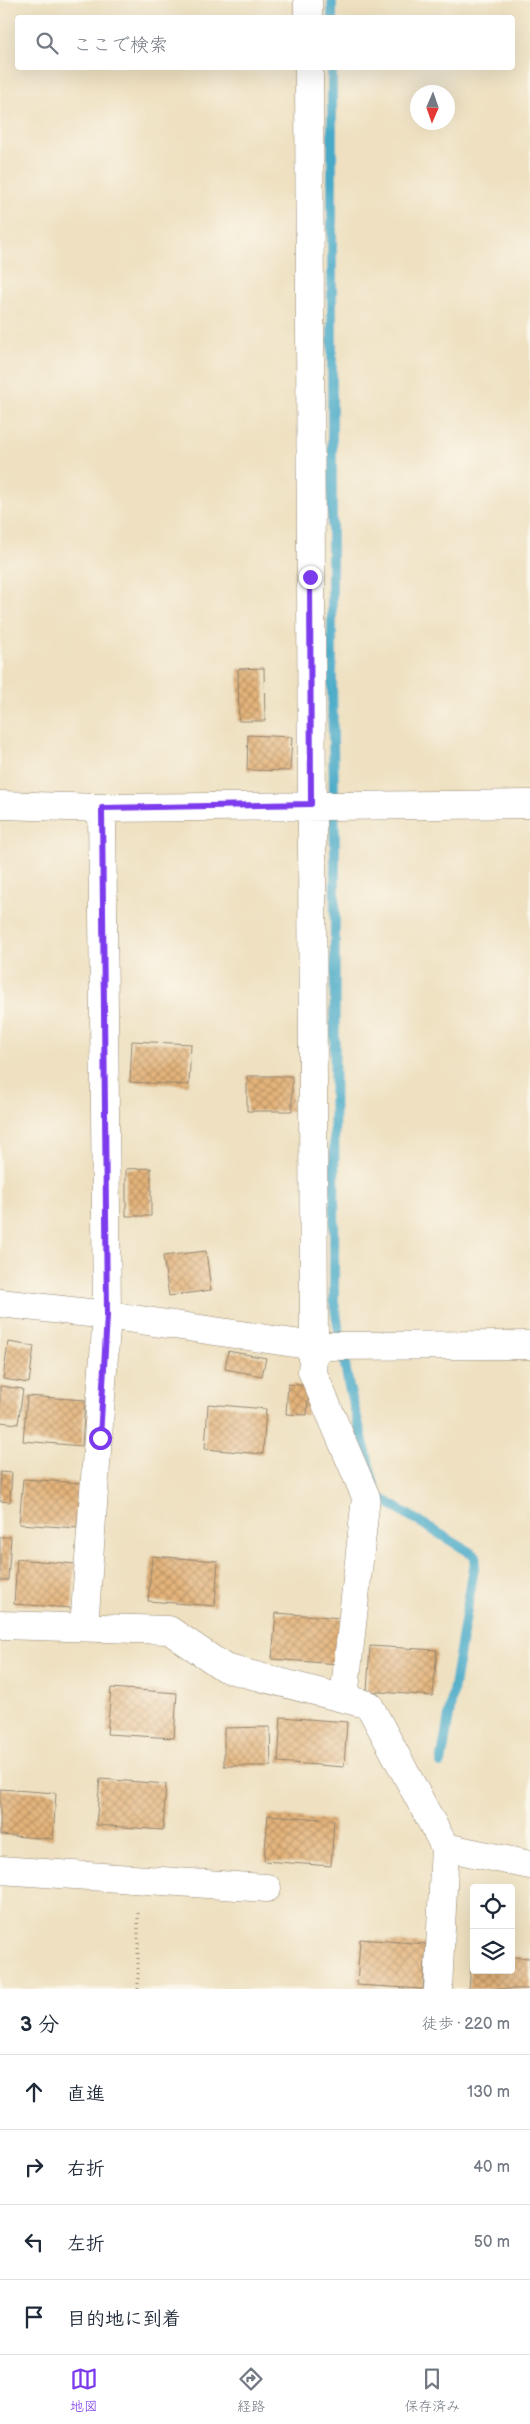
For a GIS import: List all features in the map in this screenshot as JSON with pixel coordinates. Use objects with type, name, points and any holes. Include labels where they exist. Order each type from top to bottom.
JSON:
[{"type":"street","points":[[308,0],[308,15]]},
{"type":"street","points":[[309,70],[314,1346],[312,1371],[366,1497],[344,1698]]},
{"type":"street","points":[[0,805],[102,808],[311,804],[530,804]]},
{"type":"street","points":[[84,1627],[107,1315],[102,808]]},
{"type":"street","points":[[0,1303],[107,1315],[314,1346],[530,1345]]},
{"type":"street","points":[[0,1624],[169,1630],[224,1668],[369,1704],[444,1847],[438,1989]]},
{"type":"street","points":[[444,1847],[530,1865]]},
{"type":"street","points":[[0,1870],[267,1888]]},
{"type":"path","points":[[138,1880],[138,1989]]},
{"type":"building","points":[[264,668],[265,721],[239,721],[238,669]]},
{"type":"building","points":[[248,735],[292,737],[290,771],[247,770]]},
{"type":"building","points":[[132,1041],[191,1044],[189,1085],[130,1082]]},
{"type":"building","points":[[247,1076],[292,1076],[292,1111],[247,1111]]},
{"type":"building","points":[[151,1168],[151,1216],[126,1216],[126,1169]]},
{"type":"building","points":[[206,1251],[211,1290],[169,1296],[163,1256]]},
{"type":"building","points":[[8,1342],[34,1346],[29,1383],[3,1379]]},
{"type":"building","points":[[228,1351],[266,1358],[262,1376],[225,1369]]},
{"type":"building","points":[[288,1384],[309,1386],[307,1415],[286,1414]]},
{"type":"building","points":[[0,1386],[23,1389],[18,1424],[0,1422]]},
{"type":"building","points":[[27,1396],[85,1400],[82,1446],[23,1441]]},
{"type":"building","points":[[208,1404],[266,1409],[263,1454],[205,1449]]},
{"type":"building","points":[[0,1472],[12,1473],[10,1502],[0,1501]]},
{"type":"building","points":[[23,1479],[81,1483],[77,1528],[19,1524]]},
{"type":"building","points":[[0,1537],[11,1537],[8,1580],[0,1580]]},
{"type":"building","points":[[152,1556],[218,1561],[215,1606],[148,1601]]},
{"type":"building","points":[[17,1559],[75,1564],[72,1608],[14,1604]]},
{"type":"building","points":[[276,1613],[342,1618],[339,1664],[272,1659]]},
{"type":"building","points":[[370,1646],[437,1650],[433,1696],[367,1691]]},
{"type":"building","points":[[111,1688],[177,1693],[174,1738],[107,1734]]},
{"type":"building","points":[[281,1717],[347,1722],[344,1767],[278,1762]]},
{"type":"building","points":[[270,1727],[271,1766],[224,1766],[224,1728]]},
{"type":"building","points":[[100,1779],[166,1784],[163,1830],[96,1825]]},
{"type":"building","points":[[0,1789],[56,1793],[53,1839],[0,1835]]},
{"type":"building","points":[[268,1815],[334,1820],[331,1866],[264,1861]]},
{"type":"building","points":[[360,1939],[426,1944],[423,1989],[357,1985]]},
{"type":"building","points":[[515,1957],[530,1958],[530,1989],[469,1989],[470,1974],[515,1974]]},
{"type":"waterway","points":[[332,0],[332,15]]},
{"type":"waterway","points":[[332,70],[332,685],[335,850],[334,1303],[349,1387],[377,1496],[476,1556],[441,1763]]},
{"type":"route","points":[[100,1438],[107,1315],[102,808],[311,804],[310,577]]}]
